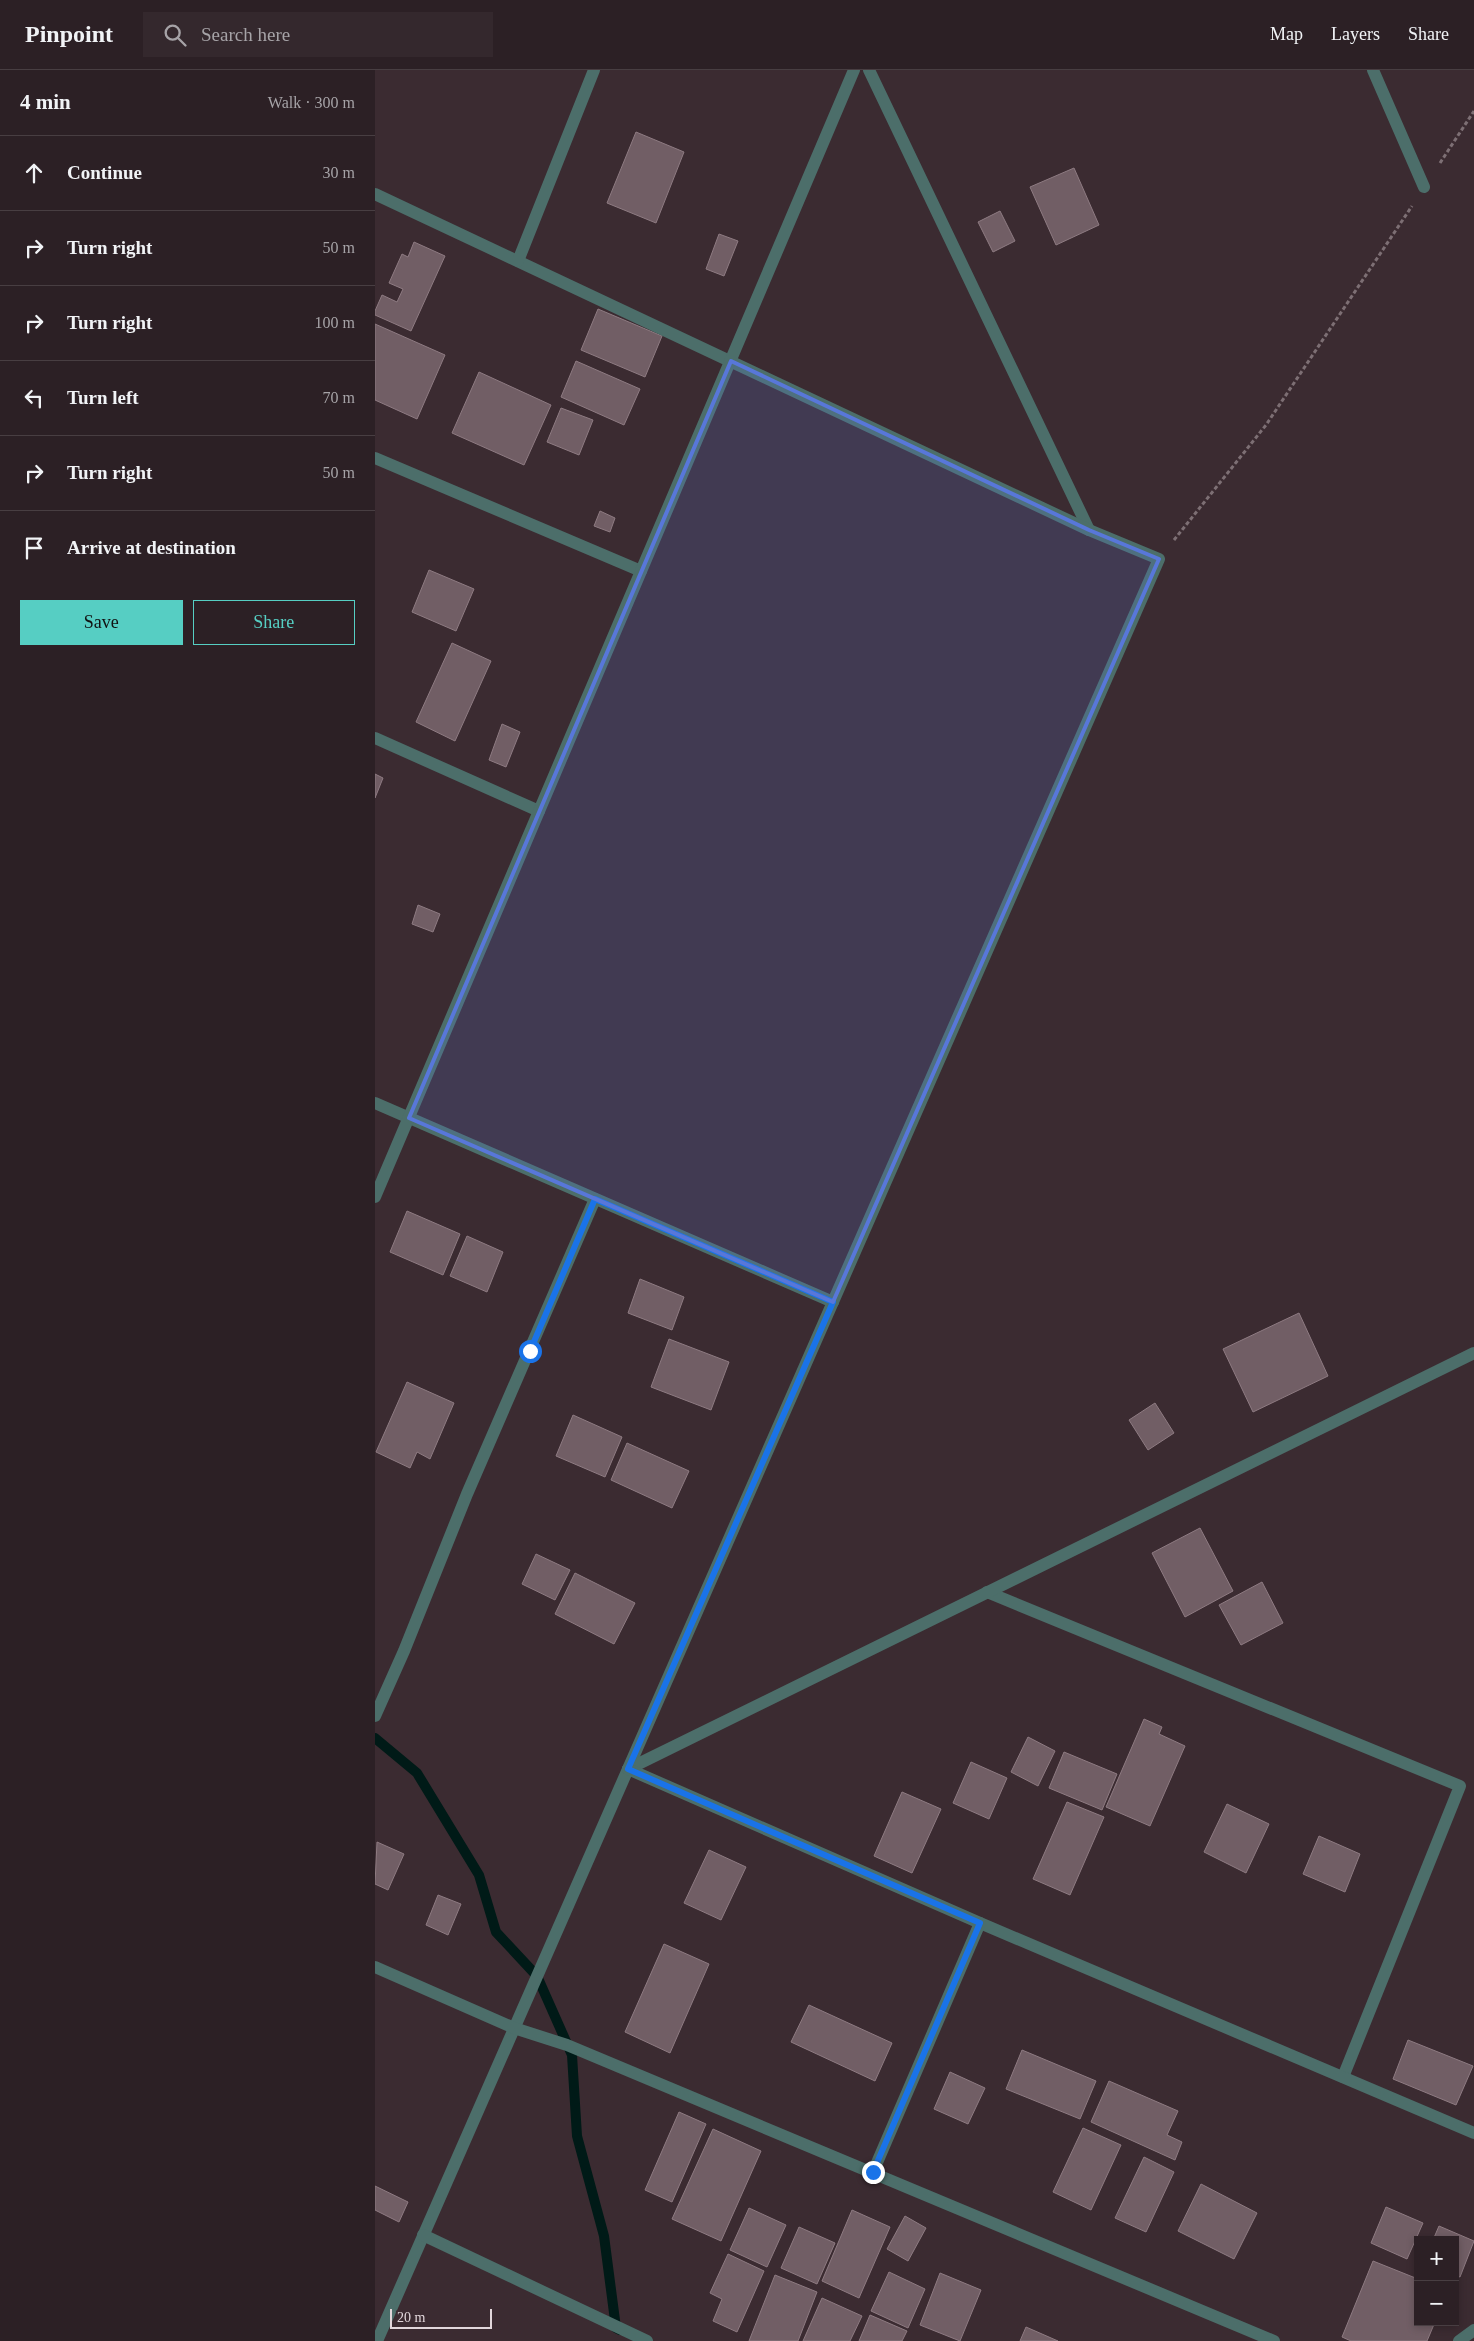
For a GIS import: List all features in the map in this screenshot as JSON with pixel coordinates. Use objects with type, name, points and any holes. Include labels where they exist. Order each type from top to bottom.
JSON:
[{"type":"street","points":[[518,261],[595,70]]},
{"type":"street","points":[[375,1197],[854,70]]},
{"type":"street","points":[[869,70],[1089,530]]},
{"type":"street","points":[[1373,70],[1424,187]]},
{"type":"street","points":[[375,194],[1089,530],[1159,559],[377,2341]]},
{"type":"street","points":[[375,458],[641,571]]},
{"type":"street","points":[[375,738],[539,811]]},
{"type":"street","points":[[375,1103],[833,1302]]},
{"type":"street","points":[[375,1716],[404,1651],[467,1494],[595,1199]]},
{"type":"street","points":[[628,1769],[1474,1353]]},
{"type":"street","points":[[987,1592],[1460,1786],[1343,2077]]},
{"type":"street","points":[[628,1769],[980,1923],[1474,2133]]},
{"type":"street","points":[[873,2172],[980,1923]]},
{"type":"street","points":[[375,1967],[514,2028],[567,2045],[1274,2341]]},
{"type":"street","points":[[423,2235],[647,2341]]},
{"type":"street","points":[[1459,2341],[1474,2330]]},
{"type":"path","points":[[1159,559],[1266,424],[1474,111]]},
{"type":"highlighted area","points":[[731,361],[1089,530],[1159,559],[833,1302],[409,1118]]},
{"type":"building","points":[[636,132],[684,152],[656,223],[607,203]]},
{"type":"building","points":[[1074,168],[1099,225],[1056,245],[1030,187]]},
{"type":"building","points":[[1000,211],[1015,241],[993,252],[978,222]]},
{"type":"building","points":[[719,234],[738,241],[724,276],[706,269]]},
{"type":"building","points":[[414,242],[445,256],[411,331],[375,315],[375,311],[382,295],[397,302],[403,289],[389,283],[402,254],[408,257]]},
{"type":"building","points":[[598,309],[662,336],[645,377],[581,350]]},
{"type":"building","points":[[375,324],[445,355],[417,419],[375,400]]},
{"type":"building","points":[[576,361],[640,389],[624,425],[561,397]]},
{"type":"building","points":[[479,372],[551,405],[524,465],[452,433]]},
{"type":"building","points":[[561,408],[593,420],[579,455],[547,442]]},
{"type":"building","points":[[600,511],[615,518],[610,532],[594,526]]},
{"type":"building","points":[[429,570],[474,589],[456,631],[412,612]]},
{"type":"building","points":[[452,643],[491,661],[455,741],[416,722]]},
{"type":"building","points":[[502,724],[520,732],[506,767],[489,760]]},
{"type":"building","points":[[375,774],[383,778],[375,798]]},
{"type":"building","points":[[418,905],[440,914],[433,932],[412,924]]},
{"type":"building","points":[[407,1211],[460,1234],[443,1275],[390,1252]]},
{"type":"building","points":[[467,1236],[503,1252],[487,1292],[450,1276]]},
{"type":"building","points":[[640,1279],[684,1297],[672,1330],[628,1313]]},
{"type":"building","points":[[1299,1313],[1328,1376],[1253,1412],[1223,1349]]},
{"type":"building","points":[[669,1339],[729,1362],[711,1410],[651,1387]]},
{"type":"building","points":[[407,1382],[454,1403],[430,1459],[417,1452],[410,1468],[376,1452]]},
{"type":"building","points":[[1155,1403],[1174,1433],[1148,1450],[1129,1420]]},
{"type":"building","points":[[573,1415],[622,1437],[605,1477],[556,1456]]},
{"type":"building","points":[[627,1443],[689,1471],[672,1508],[611,1480]]},
{"type":"building","points":[[1200,1528],[1233,1591],[1185,1617],[1152,1553]]},
{"type":"building","points":[[536,1554],[570,1570],[555,1600],[522,1584]]},
{"type":"building","points":[[575,1573],[635,1603],[614,1644],[555,1614]]},
{"type":"building","points":[[1262,1582],[1283,1623],[1241,1645],[1219,1605]]},
{"type":"building","points":[[1144,1719],[1162,1727],[1159,1734],[1185,1746],[1150,1826],[1106,1807]]},
{"type":"building","points":[[1028,1737],[1055,1751],[1038,1786],[1011,1772]]},
{"type":"building","points":[[1064,1752],[1117,1774],[1102,1810],[1049,1788]]},
{"type":"building","points":[[971,1762],[1007,1778],[989,1819],[953,1803]]},
{"type":"building","points":[[902,1792],[941,1809],[912,1873],[874,1856]]},
{"type":"building","points":[[1067,1802],[1104,1817],[1070,1895],[1033,1879]]},
{"type":"building","points":[[1227,1804],[1269,1824],[1246,1873],[1204,1852]]},
{"type":"building","points":[[1319,1836],[1360,1854],[1345,1892],[1303,1874]]},
{"type":"building","points":[[377,1842],[404,1854],[388,1890],[375,1884]]},
{"type":"building","points":[[709,1850],[746,1867],[721,1920],[684,1903]]},
{"type":"building","points":[[438,1895],[461,1904],[448,1935],[426,1925]]},
{"type":"building","points":[[664,1944],[709,1964],[670,2053],[625,2032]]},
{"type":"building","points":[[809,2005],[892,2043],[875,2081],[791,2042]]},
{"type":"building","points":[[1408,2040],[1473,2066],[1456,2105],[1393,2079]]},
{"type":"building","points":[[1022,2050],[1096,2081],[1080,2119],[1006,2089]]},
{"type":"building","points":[[950,2072],[985,2088],[968,2124],[934,2109]]},
{"type":"building","points":[[1109,2081],[1178,2111],[1167,2135],[1182,2142],[1175,2160],[1091,2122]]},
{"type":"building","points":[[679,2112],[706,2124],[672,2202],[645,2190]]},
{"type":"building","points":[[1083,2128],[1121,2145],[1091,2210],[1053,2192]]},
{"type":"building","points":[[713,2129],[761,2151],[721,2241],[672,2219]]},
{"type":"building","points":[[1144,2157],[1174,2172],[1146,2232],[1115,2218]]},
{"type":"building","points":[[1201,2184],[1257,2213],[1234,2259],[1178,2231]]},
{"type":"building","points":[[375,2186],[408,2202],[399,2222],[375,2210]]},
{"type":"building","points":[[1386,2207],[1423,2223],[1417,2236],[1414,2236],[1414,2243],[1407,2259],[1371,2243]]},
{"type":"building","points":[[749,2208],[786,2225],[767,2267],[730,2250]]},
{"type":"building","points":[[852,2210],[890,2227],[859,2298],[822,2281]]},
{"type":"building","points":[[905,2216],[926,2228],[908,2261],[887,2249]]},
{"type":"building","points":[[1439,2226],[1474,2241],[1460,2277],[1459,2236],[1435,2236]]},
{"type":"building","points":[[799,2227],[835,2243],[817,2284],[781,2268]]},
{"type":"building","points":[[728,2254],[764,2271],[737,2332],[713,2321],[722,2299],[710,2293]]},
{"type":"building","points":[[1373,2261],[1414,2277],[1414,2326],[1433,2326],[1427,2341],[1351,2341],[1342,2337]]},
{"type":"building","points":[[889,2272],[925,2289],[908,2328],[871,2311]]},
{"type":"building","points":[[940,2273],[981,2290],[960,2341],[920,2325]]},
{"type":"building","points":[[775,2275],[817,2292],[798,2341],[749,2341]]},
{"type":"building","points":[[822,2298],[862,2316],[850,2341],[803,2341]]},
{"type":"building","points":[[870,2315],[907,2331],[902,2341],[859,2341]]},
{"type":"building","points":[[1026,2327],[1058,2341],[1020,2341]]},
{"type":"waterway","points":[[375,1738],[417,1773],[479,1875],[496,1932],[537,1976],[572,2055],[577,2136],[604,2236],[616,2328],[620,2330]]},
{"type":"route","points":[[530,1351],[595,1199],[833,1302],[628,1769],[980,1923],[873,2172]]}]
